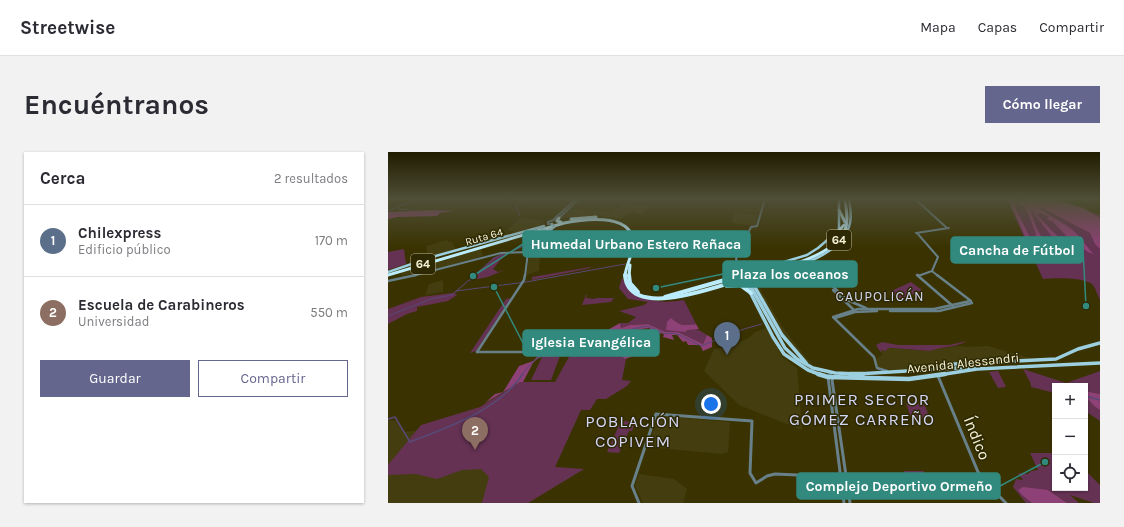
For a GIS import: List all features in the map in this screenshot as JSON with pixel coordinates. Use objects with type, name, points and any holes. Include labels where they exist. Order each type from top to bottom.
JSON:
[{"type":"highway","points":[[836,234],[844,224],[841,215]]},
{"type":"highway","name":"64","points":[[659,297],[682,295],[809,256],[822,250],[833,242],[840,233],[844,224],[844,215]]},
{"type":"highway","name":"64","points":[[669,299],[802,262],[826,250],[842,236],[846,226],[845,215]]},
{"type":"highway","points":[[560,216],[557,221],[561,222]]},
{"type":"highway","points":[[553,226],[561,222],[589,217],[612,221]]},
{"type":"highway","name":"Ruta 64","points":[[388,273],[571,222],[592,220],[612,221],[628,227],[634,235],[635,242],[628,278],[633,288],[642,294],[659,297]]},
{"type":"highway","points":[[553,226],[583,221],[612,221]]},
{"type":"highway","name":"Ruta 64","points":[[612,221],[626,227],[632,236],[632,244],[625,278],[630,288],[638,294],[654,299],[669,299]]},
{"type":"highway","points":[[473,249],[544,229]]},
{"type":"highway","points":[[473,249],[482,244]]},
{"type":"highway","points":[[746,277],[802,262],[826,252]]},
{"type":"highway","points":[[659,297],[677,294],[736,277]]},
{"type":"highway","points":[[669,299],[698,295],[740,282]]},
{"type":"highway","points":[[727,286],[741,285],[751,293]]},
{"type":"main road","points":[[736,277],[746,277],[805,256],[817,250],[836,234],[840,228],[839,215]]},
{"type":"main road","points":[[826,252],[839,245],[848,232],[851,215]]},
{"type":"main road","points":[[388,273],[536,228],[544,229],[553,226]]},
{"type":"main road","points":[[536,228],[544,229],[553,226]]},
{"type":"main road","name":"Avenida Alessandri","points":[[802,262],[754,279],[752,283],[774,324],[791,348],[813,368]]},
{"type":"main road","name":"Avenida Alessandri","points":[[736,277],[740,282],[745,284],[751,293],[780,349],[789,358],[803,368],[828,376],[933,369],[1100,362]]},
{"type":"main road","points":[[740,282],[746,277]]},
{"type":"main road","name":"Avenida Alessandri","points":[[746,277],[781,343],[800,362],[834,375],[901,380],[920,379],[977,369],[1100,362]]},
{"type":"main road","points":[[933,369],[961,364],[1056,359],[1078,349],[1100,343]]},
{"type":"main road","points":[[780,349],[787,354],[791,354],[793,352],[791,348]]},
{"type":"main road","points":[[947,374],[961,364]]},
{"type":"main road","points":[[899,372],[905,377],[901,380]]},
{"type":"street","points":[[746,277],[740,271],[736,259],[751,227],[756,227],[760,215]]},
{"type":"street","points":[[934,215],[948,228],[916,233],[934,252],[938,259],[932,271],[917,275],[954,307]]},
{"type":"street","points":[[553,226],[548,223],[549,221],[560,216]]},
{"type":"street","points":[[558,352],[476,352],[524,280],[528,252],[544,229],[547,222],[560,216]]},
{"type":"street","points":[[388,281],[507,252],[528,252]]},
{"type":"street","points":[[802,262],[816,272],[847,300],[868,309]]},
{"type":"street","points":[[736,277],[740,271]]},
{"type":"street","points":[[816,272],[854,311],[934,311],[971,302],[932,271]]},
{"type":"street","points":[[893,372],[878,369],[874,357],[834,318],[854,311],[868,309],[928,309],[954,307]]},
{"type":"street","points":[[834,375],[832,380],[850,503]]},
{"type":"street","points":[[828,376],[844,503]]},
{"type":"street","name":"Índico","points":[[938,376],[979,474],[1006,503]]},
{"type":"street","points":[[639,503],[632,486],[656,414],[752,421],[750,473],[756,483],[774,474],[976,483],[988,485]]},
{"type":"street","points":[[833,420],[838,420]]},
{"type":"street","points":[[836,437],[841,437]]},
{"type":"street","points":[[976,483],[979,474]]},
{"type":"street","points":[[841,477],[847,482],[983,488],[997,495]]},
{"type":"street","points":[[983,488],[988,485]]},
{"type":"shaded area","points":[[388,215],[438,215],[397,217],[388,219]]},
{"type":"shaded area","points":[[563,215],[591,215],[559,219]]},
{"type":"shaded area","points":[[597,215],[626,215],[621,219]]},
{"type":"shaded area","points":[[734,215],[758,215],[755,226],[731,223]]},
{"type":"shaded area","points":[[1014,215],[1100,215],[1100,300],[1093,285],[1089,282],[1077,279],[1043,279]]},
{"type":"shaded area","points":[[1015,215],[1020,217],[1033,244],[1040,253],[1035,253],[1028,243]]},
{"type":"shaded area","points":[[1029,215],[1032,215],[1036,227],[1047,247],[1041,246],[1035,237],[1036,234]]},
{"type":"shaded area","points":[[1035,215],[1037,215],[1063,242],[1074,249],[1065,251],[1059,250],[1057,243]]},
{"type":"shaded area","points":[[1046,215],[1050,215],[1073,230],[1094,254],[1074,244],[1053,222],[1046,219],[1049,217]]},
{"type":"shaded area","points":[[1057,215],[1096,215],[1100,218],[1100,249],[1095,244],[1090,233]]},
{"type":"shaded area","points":[[520,218],[545,222],[511,234],[514,231],[507,230]]},
{"type":"shaded area","points":[[447,240],[452,242],[456,249],[428,257],[426,246]]},
{"type":"shaded area","points":[[404,249],[406,264],[388,270],[388,252]]},
{"type":"shaded area","points":[[481,249],[483,256],[445,267],[401,276],[402,271]]},
{"type":"shaded area","points":[[511,251],[505,255],[493,269],[498,272],[507,269],[488,277],[468,281],[454,293],[457,295],[448,301],[417,307],[417,311],[407,314],[388,324],[388,309],[421,297],[453,293],[493,258]]},
{"type":"shaded area","points":[[540,255],[539,271],[526,275],[529,257]]},
{"type":"shaded area","points":[[591,268],[532,280],[532,277]]},
{"type":"shaded area","points":[[622,278],[634,292],[649,300],[666,302],[684,300],[696,324],[687,326],[677,323],[673,329],[685,332],[691,329],[696,329],[702,332],[707,335],[703,344],[678,332],[666,332],[648,324],[630,325],[621,328],[620,323],[628,323],[636,317],[619,311],[644,305],[648,302],[628,299],[619,288]]},
{"type":"shaded area","points":[[443,280],[443,292],[425,295],[429,284]]},
{"type":"shaded area","points":[[911,282],[922,290],[901,300],[889,292]]},
{"type":"shaded area","points":[[758,285],[783,328],[807,359],[813,364],[802,359],[782,334],[755,286]]},
{"type":"shaded area","points":[[586,295],[586,298],[594,299],[614,298],[611,302],[582,305]]},
{"type":"shaded area","points":[[511,298],[476,351],[470,353],[506,299]]},
{"type":"shaded area","points":[[671,318],[677,323],[683,325],[696,324],[699,329],[688,330],[685,332],[666,330],[667,322]]},
{"type":"shaded area","points":[[620,323],[621,328],[630,325],[648,324],[666,332],[678,332],[703,344],[707,335],[712,338],[712,347],[703,351],[700,345],[688,345],[686,341],[683,342],[677,335],[672,335],[674,340],[663,337],[664,334],[649,331],[650,328],[625,331],[609,339],[594,339],[598,342],[631,342],[639,346],[649,347],[646,352],[625,359],[610,346],[584,341],[570,345],[567,353],[560,356],[538,358],[533,363],[523,382],[520,382],[485,403],[495,394],[503,392],[519,366],[533,361],[540,354],[559,353],[566,340],[604,332]]},
{"type":"shaded area","points":[[766,328],[782,357],[797,368],[802,430],[739,405],[704,371],[714,349],[728,347],[749,338],[755,332]]},
{"type":"shaded area","points":[[584,341],[610,346],[626,359],[622,380],[631,381],[627,386],[606,399],[597,399],[590,410],[581,410],[555,467],[584,469],[528,503],[482,503],[489,477],[481,469],[462,470],[437,479],[416,474],[388,475],[388,465],[421,425],[480,407],[520,382],[555,382],[570,355],[567,353],[570,345]]},
{"type":"shaded area","points":[[967,341],[958,345],[930,351],[888,348],[886,351],[881,350],[881,353],[876,345],[882,342],[898,345],[949,345]]},
{"type":"shaded area","points":[[958,346],[988,346],[1033,359],[950,363],[927,368],[893,370],[879,368],[877,365],[876,359],[882,355],[881,351],[888,348],[930,351]]},
{"type":"shaded area","points":[[560,356],[551,380],[531,380],[542,357]]},
{"type":"shaded area","points":[[1023,369],[1066,383],[1052,383],[1052,392],[1031,387],[1031,384]]},
{"type":"shaded area","points":[[998,371],[1006,387],[998,388],[989,372]]},
{"type":"shaded area","points":[[1100,371],[1100,394],[1088,392],[1088,383],[1066,383]]},
{"type":"shaded area","points":[[565,380],[581,410],[555,467],[584,469],[528,503],[388,503],[388,420],[396,421],[404,432],[414,431]]},
{"type":"shaded area","points":[[1088,392],[1100,394],[1100,410],[1088,399]]},
{"type":"shaded area","points":[[1088,399],[1100,410],[1100,421],[1088,413]]},
{"type":"shaded area","points":[[906,403],[924,404],[930,418],[911,418]]},
{"type":"shaded area","points":[[658,416],[730,422],[728,452],[722,454],[648,447]]},
{"type":"shaded area","points":[[621,421],[635,422],[632,431],[629,431],[619,453],[607,452]]},
{"type":"shaded area","points":[[1030,453],[1052,453],[1052,491],[1088,491],[1088,473],[1100,485],[1100,503],[1094,503],[1070,495],[1079,503],[1067,503],[1048,490],[1023,496],[1032,503],[1026,503],[1013,487],[1016,479],[1023,480],[1018,473],[1028,474],[1031,471],[1038,470]]},
{"type":"shaded area","points":[[904,471],[924,471],[926,479],[906,478]]},
{"type":"shaded area","points":[[639,474],[674,479],[687,489],[683,503],[643,503],[635,486]]},
{"type":"shaded area","points":[[1023,487],[1048,490],[1067,503],[1032,503],[1018,490]]},
{"type":"waterway","points":[[511,252],[525,245],[530,237]]},
{"type":"waterway","points":[[457,291],[494,258],[503,254]]},
{"type":"waterway","points":[[457,291],[526,282],[625,264]]},
{"type":"waterway","points":[[388,316],[431,299],[452,295],[457,291]]},
{"type":"waterway","points":[[522,375],[539,357],[563,354],[569,342],[647,326],[667,334],[672,333],[680,335],[701,346],[744,329],[762,324]]},
{"type":"waterway","points":[[388,419],[395,417],[410,442],[457,423],[487,408],[512,387],[523,374]]},
{"type":"waterway","points":[[1088,397],[1100,400]]},
{"type":"place","name":"Humedal Urbano Estero Reñaca","points":[[473,276]]},
{"type":"place","name":"Iglesia Evangélica","points":[[494,287]]},
{"type":"place","name":"Plaza los oceanos","points":[[656,288]]},
{"type":"place","name":"Cancha de Fútbol","points":[[1086,306]]},
{"type":"place","name":"Chilexpress","points":[[727,355]]},
{"type":"place","name":"Escuela de Carabineros","points":[[475,450]]},
{"type":"place","name":"Complejo Deportivo Ormeño","points":[[1045,462]]},
{"type":"district","name":"CAUPOLICÁN","points":[[880,296]]},
{"type":"district","name":"PRIMER SECTOR GÓMEZ CARREÑO","points":[[862,409]]},
{"type":"district","name":"POBLACIÓN COPIVEM","points":[[633,431]]}]
